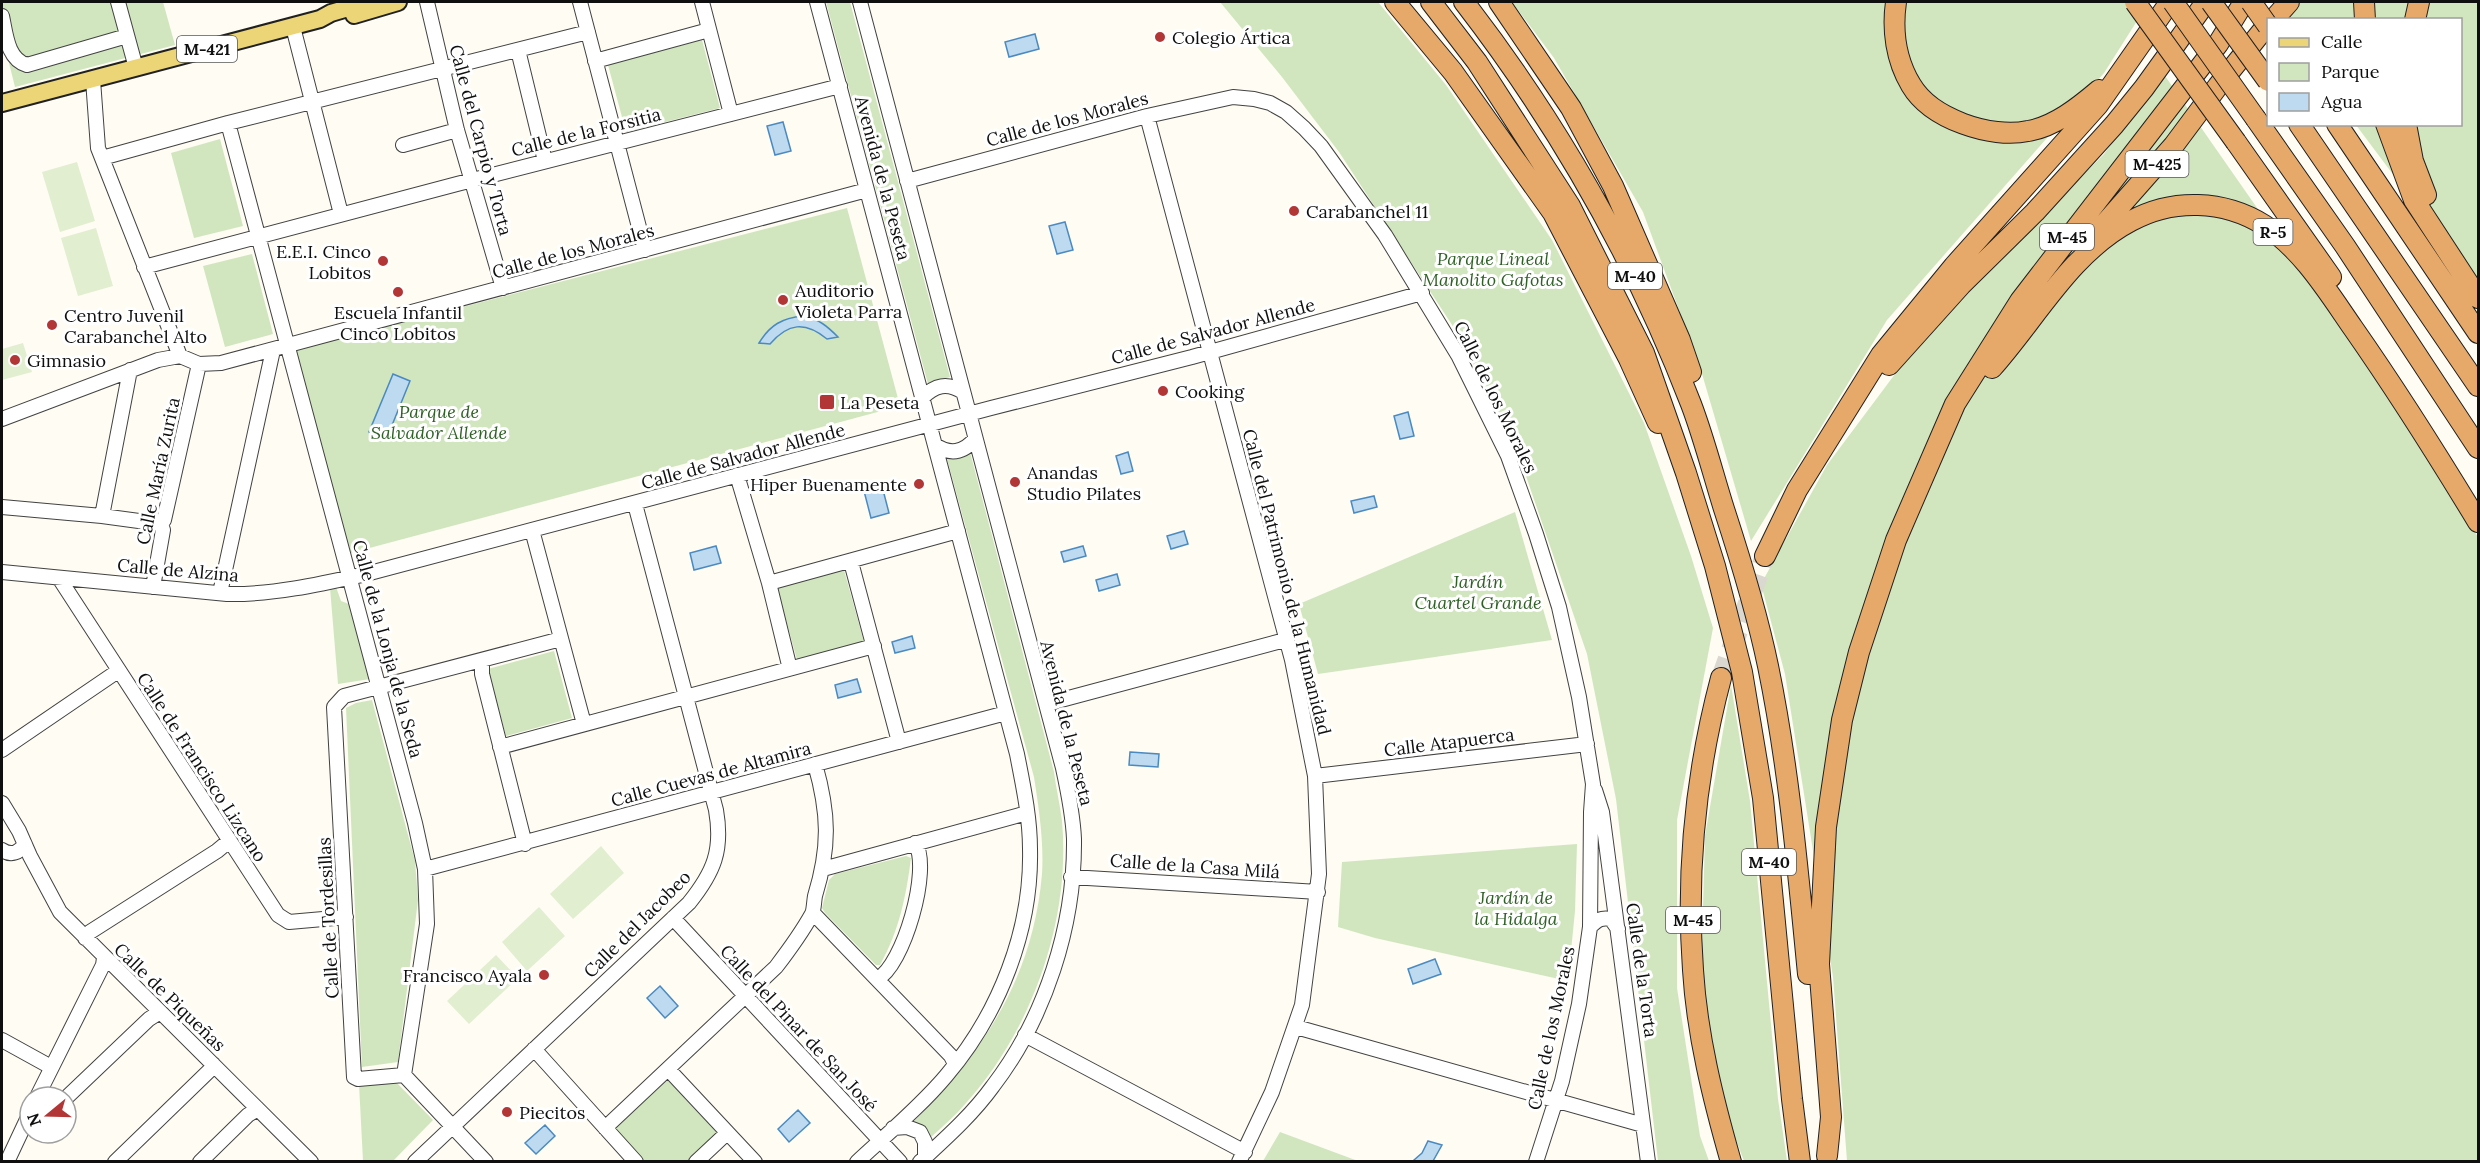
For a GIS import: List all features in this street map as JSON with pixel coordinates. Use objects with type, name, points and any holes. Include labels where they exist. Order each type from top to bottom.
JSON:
[{"type":"highway","points":[[1395,2],[1453,72],[1553,213],[1629,359],[1651,411],[1686,473]]},
{"type":"highway","name":"M-40","points":[[1431,2],[1477,62],[1570,206],[1644,353],[1686,473],[1715,566],[1742,672],[1763,798],[1800,1161]]},
{"type":"highway","name":"M-40","points":[[1464,2],[1546,115],[1591,191],[1632,268],[1692,406],[1747,579],[1768,665],[1791,794],[1827,1159]]},
{"type":"highway","points":[[1499,2],[1571,108],[1587,137],[1613,186],[1680,340],[1742,536],[1747,579]]},
{"type":"highway","points":[[1896,2],[1894,19],[1898,54],[1911,87],[1939,113],[1966,126],[1997,132],[2029,132],[2060,119],[2089,99],[2118,72]]},
{"type":"highway","points":[[2135,2],[2321,263],[2478,502]]},
{"type":"highway","points":[[2171,2],[2345,246],[2478,448]]},
{"type":"highway","name":"M-45","points":[[1765,556],[1797,490],[1881,355],[1954,266],[2098,105],[2118,72],[2171,2]]},
{"type":"highway","name":"M-45","points":[[1839,421],[1961,285],[2035,212],[2114,125],[2144,88],[2206,2]]},
{"type":"highway","points":[[2211,2],[2267,80]]},
{"type":"highway","name":"M-45","points":[[1827,1159],[1831,1117],[1819,964],[1826,826],[1842,720],[1859,652],[1896,540],[1955,404],[2020,301],[2218,44],[2244,2]]},
{"type":"highway","points":[[2251,2],[2267,24]]},
{"type":"highway","points":[[2275,18],[2289,2]]},
{"type":"highway","points":[[2364,2],[2365,18]]},
{"type":"highway","points":[[2415,18],[2418,2]]},
{"type":"highway","name":"M-425","points":[[1992,368],[2009,339],[2039,299],[2174,145],[2267,26]]},
{"type":"highway","points":[[2300,126],[2478,386]]},
{"type":"highway","points":[[2338,126],[2478,333]]},
{"type":"highway","points":[[2387,126],[2414,200],[2478,298]]},
{"type":"highway","points":[[2406,126],[2413,161],[2425,193],[2443,229],[2478,285]]},
{"type":"highway","name":"R-5","points":[[1992,368],[2067,273],[2100,242],[2131,220],[2164,208],[2202,204],[2233,210],[2272,232],[2294,250],[2324,286],[2428,440],[2478,522]]},
{"type":"highway","points":[[1875,602],[1941,461],[1992,368]]},
{"type":"highway","name":"M-45","points":[[1721,678],[1708,724],[1695,824],[1693,970],[1700,1026],[1713,1095],[1731,1161]]},
{"type":"main road","points":[[320,19],[331,13],[368,2]]},
{"type":"main road","name":"M-421","points":[[2,103],[320,19],[340,18],[398,2]]},
{"type":"street","points":[[118,2],[136,68]]},
{"type":"street","name":"Calle del Carpio y Torta","points":[[426,2],[457,130],[503,288]]},
{"type":"street","points":[[580,2],[645,250]]},
{"type":"street","points":[[702,2],[732,114]]},
{"type":"street","name":"Avenida de la Peseta","points":[[817,2],[1019,764],[1030,847],[1030,876],[1026,907],[1012,960],[992,1008],[970,1045],[945,1078],[879,1140],[863,1159]]},
{"type":"street","name":"Avenida de la Peseta","points":[[860,2],[1063,768],[1071,806],[1074,839],[1067,912],[1059,950],[1025,1035],[994,1085],[963,1122],[923,1159]]},
{"type":"street","points":[[2,16],[14,58],[27,65],[127,36]]},
{"type":"street","points":[[293,27],[341,214]]},
{"type":"street","points":[[595,61],[709,30]]},
{"type":"street","points":[[102,158],[228,123],[588,32]]},
{"type":"street","points":[[518,50],[545,161]]},
{"type":"street","points":[[93,80],[97,142],[102,158],[180,356]]},
{"type":"street","name":"Calle de la Forsitia","points":[[144,267],[840,86]]},
{"type":"street","name":"Calle de los Morales","points":[[907,182],[1147,116],[1233,97],[1270,103],[1286,112],[1321,147],[1356,193],[1422,293],[1483,402],[1523,495],[1559,607],[1579,697],[1593,784],[1590,927],[1579,1004],[1557,1100],[1536,1161]]},
{"type":"street","name":"Calle del Patrimonio de la Humanidad","points":[[1147,116],[1294,672],[1315,776],[1318,892],[1302,1005],[1296,1028],[1272,1092],[1242,1157]]},
{"type":"street","name":"Calle de la Lonja de la Seda","points":[[228,123],[416,823],[425,869],[428,924],[404,1075]]},
{"type":"street","points":[[403,145],[457,130]]},
{"type":"street","name":"Calle de los Morales","points":[[199,364],[221,363],[273,350],[867,190]]},
{"type":"street","name":"Calle de Salvador Allende","points":[[351,578],[1422,293]]},
{"type":"street","points":[[220,593],[273,350]]},
{"type":"street","points":[[2,419],[158,360],[180,356],[199,364]]},
{"type":"street","name":"Calle María Zurita","points":[[153,587],[161,524],[164,520],[199,364]]},
{"type":"street","points":[[102,516],[130,370]]},
{"type":"street","points":[[922,398],[942,385],[950,385],[963,392]]},
{"type":"street","points":[[934,445],[942,450],[956,452],[964,449],[975,439]]},
{"type":"street","points":[[737,475],[769,584],[789,665],[792,668]]},
{"type":"street","name":"Calle del Jacobeo","points":[[415,1161],[673,918],[705,882],[717,854],[720,832],[712,793],[635,504]]},
{"type":"street","points":[[2,507],[161,524]]},
{"type":"street","points":[[532,530],[584,724]]},
{"type":"street","points":[[769,584],[958,531]]},
{"type":"street","points":[[850,562],[853,566],[899,742]]},
{"type":"street","name":"Calle de Alzina","points":[[2,572],[220,593],[263,592],[351,578]]},
{"type":"street","name":"Calle de Francisco Lizcano","points":[[59,578],[281,919],[289,922],[346,917]]},
{"type":"street","points":[[379,687],[561,639]]},
{"type":"street","points":[[1046,704],[1285,640]]},
{"type":"street","points":[[500,747],[874,646]]},
{"type":"street","points":[[482,661],[480,667],[525,844]]},
{"type":"street","points":[[2,750],[118,670]]},
{"type":"street","name":"Calle de Tordesillas","points":[[379,687],[344,696],[334,706],[354,1077],[358,1079],[404,1075]]},
{"type":"street","name":"Calle Cuevas de Altamira","points":[[425,869],[1006,714]]},
{"type":"street","name":"Calle Atapuerca","points":[[1315,776],[1587,744]]},
{"type":"street","points":[[605,1128],[746,997],[793,945],[813,913],[813,903],[824,869],[826,820],[815,764]]},
{"type":"street","name":"Calle de la Torta","points":[[1593,784],[1602,812],[1648,1161]]},
{"type":"street","name":"Calle de Piqueñas","points":[[2,803],[19,831],[53,902],[104,958],[308,1160]]},
{"type":"street","points":[[824,869],[1027,813]]},
{"type":"street","points":[[85,938],[90,932],[217,851],[229,840]]},
{"type":"street","points":[[877,979],[885,973],[896,954],[914,911],[920,865],[919,851],[915,843]]},
{"type":"street","points":[[2,850],[12,854],[25,844]]},
{"type":"street","name":"Calle de la Casa Milá","points":[[1071,877],[1318,892]]},
{"type":"street","points":[[813,913],[951,1056],[956,1064]]},
{"type":"street","name":"Calle del Pinar de San José","points":[[673,918],[900,1161]]},
{"type":"street","points":[[1590,927],[1596,920],[1604,918],[1611,919],[1618,929]]},
{"type":"street","points":[[43,1085],[103,965],[104,958]]},
{"type":"street","points":[[78,1086],[149,1018],[160,1012]]},
{"type":"street","points":[[1296,1028],[1643,1125]]},
{"type":"street","points":[[1025,1035],[1242,1157]]},
{"type":"street","points":[[2,1040],[51,1067]]},
{"type":"street","points":[[534,1049],[636,1161]]},
{"type":"street","points":[[115,1161],[210,1070],[213,1064]]},
{"type":"street","points":[[668,1069],[754,1161]]},
{"type":"street","points":[[404,1075],[486,1161]]},
{"type":"street","points":[[200,1161],[248,1115],[258,1109]]},
{"type":"street","name":"Avenida de la Peseta","points":[[893,1128],[913,1128],[920,1132],[925,1142],[923,1159]]},
{"type":"street","points":[[696,1161],[727,1133]]},
{"type":"street","points":[[7,1161],[18,1139]]},
{"type":"street","points":[[14,1148],[18,1144]]},
{"type":"green space","points":[[2,2],[163,2],[175,45],[15,87],[2,35]]},
{"type":"green space","points":[[826,2],[850,2],[950,377],[928,384]]},
{"type":"green space","name":"Parque Lineal Manolito Gafotas","points":[[1220,2],[1378,2],[1446,85],[1552,240],[1644,423],[1691,556],[1713,628],[1677,820],[1677,988],[1700,1136],[1709,1161],[1658,1161],[1616,799],[1587,654],[1526,476],[1498,412],[1458,334],[1339,152],[1282,77]]},
{"type":"green space","points":[[1512,2],[2149,2],[2104,73],[1887,320],[1751,541],[1700,367],[1643,212],[1554,58]]},
{"type":"green space","points":[[2272,2],[2478,2],[2478,288],[2357,126],[2462,126],[2462,18],[2283,18]]},
{"type":"green space","points":[[702,40],[720,108],[626,132],[608,65]]},
{"type":"green space","points":[[2163,73],[2387,394],[2478,537],[2478,1161],[1847,1161],[1833,977],[1785,674],[1761,584],[1827,465],[1904,362],[1993,266],[2104,154]]},
{"type":"green space","points":[[220,139],[243,226],[194,238],[171,153]]},
{"type":"green space","points":[[77,162],[95,221],[60,232],[42,172]]},
{"type":"green space","name":"Parque de Salvador Allende","points":[[847,208],[900,406],[347,554],[295,350]]},
{"type":"green space","points":[[96,228],[113,286],[78,296],[61,238]]},
{"type":"green space","points":[[252,254],[273,334],[225,347],[203,266]]},
{"type":"green space","name":"Gimnasio","points":[[23,343],[32,372],[2,380],[2,349]]},
{"type":"green space","points":[[970,452],[1054,772],[1062,821],[1063,859],[1060,897],[1053,934],[1028,1008],[1010,1042],[989,1074],[962,1108],[930,1138],[914,1121],[963,1067],[1001,1010],[1028,946],[1037,911],[1042,874],[1042,838],[1034,777],[947,459],[960,458]]},
{"type":"green space","name":"Jardín Cuartel Grande","points":[[1515,512],[1552,640],[1318,674],[1299,604]]},
{"type":"green space","points":[[844,570],[864,642],[797,660],[777,587]]},
{"type":"green space","points":[[336,587],[341,601],[349,604],[370,679],[338,684],[330,588]]},
{"type":"green space","points":[[554,651],[572,718],[506,736],[488,669]]},
{"type":"green space","points":[[1731,685],[1750,801],[1778,1099],[1787,1161],[1744,1161],[1726,1114],[1701,980],[1705,836]]},
{"type":"green space","points":[[372,700],[415,861],[418,900],[398,1062],[362,1067],[346,708],[356,703]]},
{"type":"green space","name":"Jardín de la Hidalga","points":[[1577,844],[1575,911],[1568,981],[1375,938],[1338,927],[1342,862]]},
{"type":"green space","points":[[601,846],[624,873],[573,919],[550,894]]},
{"type":"green space","points":[[906,856],[911,858],[901,913],[887,952],[880,965],[876,965],[822,908],[829,880],[835,874]]},
{"type":"green space","points":[[539,907],[565,936],[527,971],[502,942]]},
{"type":"green space","points":[[496,955],[518,978],[469,1024],[447,1001]]},
{"type":"green space","points":[[668,1069],[727,1133],[696,1161],[636,1162],[605,1128]]},
{"type":"green space","points":[[394,1080],[433,1120],[393,1161],[363,1161],[359,1084]]},
{"type":"green space","points":[[1280,1132],[1358,1161],[1263,1161]]},
{"type":"water","points":[[1035,34],[1039,49],[1009,57],[1005,42]]},
{"type":"water","points":[[783,122],[791,151],[775,155],[767,126]]},
{"type":"water","points":[[1065,222],[1073,250],[1057,254],[1049,226]]},
{"type":"water","points":[[803,316],[814,319],[838,337],[827,339],[811,329],[797,327],[783,332],[770,344],[759,343],[777,324]]},
{"type":"water","points":[[393,374],[410,381],[386,440],[369,432]]},
{"type":"water","points":[[1408,412],[1414,436],[1400,439],[1394,416]]},
{"type":"water","points":[[1128,452],[1133,471],[1121,474],[1116,456]]},
{"type":"water","points":[[882,486],[889,513],[871,518],[864,491]]},
{"type":"water","points":[[1374,496],[1377,507],[1354,513],[1351,501]]},
{"type":"water","points":[[1184,531],[1188,544],[1171,549],[1167,536]]},
{"type":"water","points":[[716,546],[721,563],[694,570],[690,553]]},
{"type":"water","points":[[1083,546],[1086,556],[1064,562],[1061,552]]},
{"type":"water","points":[[1117,574],[1120,585],[1099,591],[1096,580]]},
{"type":"water","points":[[912,636],[915,648],[895,653],[892,642]]},
{"type":"water","points":[[857,679],[861,692],[838,698],[835,685]]},
{"type":"water","points":[[1130,752],[1159,754],[1158,767],[1129,765]]},
{"type":"water","points":[[1435,959],[1441,974],[1413,984],[1408,969]]},
{"type":"water","points":[[660,986],[678,1006],[665,1018],[647,998]]},
{"type":"water","points":[[798,1110],[810,1123],[789,1142],[778,1129]]},
{"type":"water","points":[[545,1125],[555,1136],[536,1154],[525,1143]]},
{"type":"water","points":[[1428,1141],[1442,1145],[1433,1161],[1415,1161],[1422,1153]]},
{"type":"tunnel","points":[[1721,678],[1765,556]]},
{"type":"place","name":"Colegio Ártica","points":[[1160,37]]},
{"type":"place","name":"Carabanchel 11","points":[[1294,211]]},
{"type":"place","name":"E.E.I. Cinco Lobitos","points":[[383,261]]},
{"type":"place","name":"Escuela Infantil Cinco Lobitos","points":[[398,292]]},
{"type":"place","name":"Auditorio Violeta Parra","points":[[783,300]]},
{"type":"place","name":"Centro Juvenil Carabanchel Alto","points":[[52,325]]},
{"type":"place","name":"Gimnasio","points":[[15,360]]},
{"type":"place","name":"Cooking","points":[[1163,391]]},
{"type":"place","name":"La Peseta","points":[[827,402]]},
{"type":"place","name":"Anandas Studio Pilates","points":[[1015,482]]},
{"type":"place","name":"Hiper Buenamente","points":[[919,484]]},
{"type":"place","name":"Francisco Ayala","points":[[544,975]]},
{"type":"place","name":"Piecitos","points":[[507,1112]]}]
